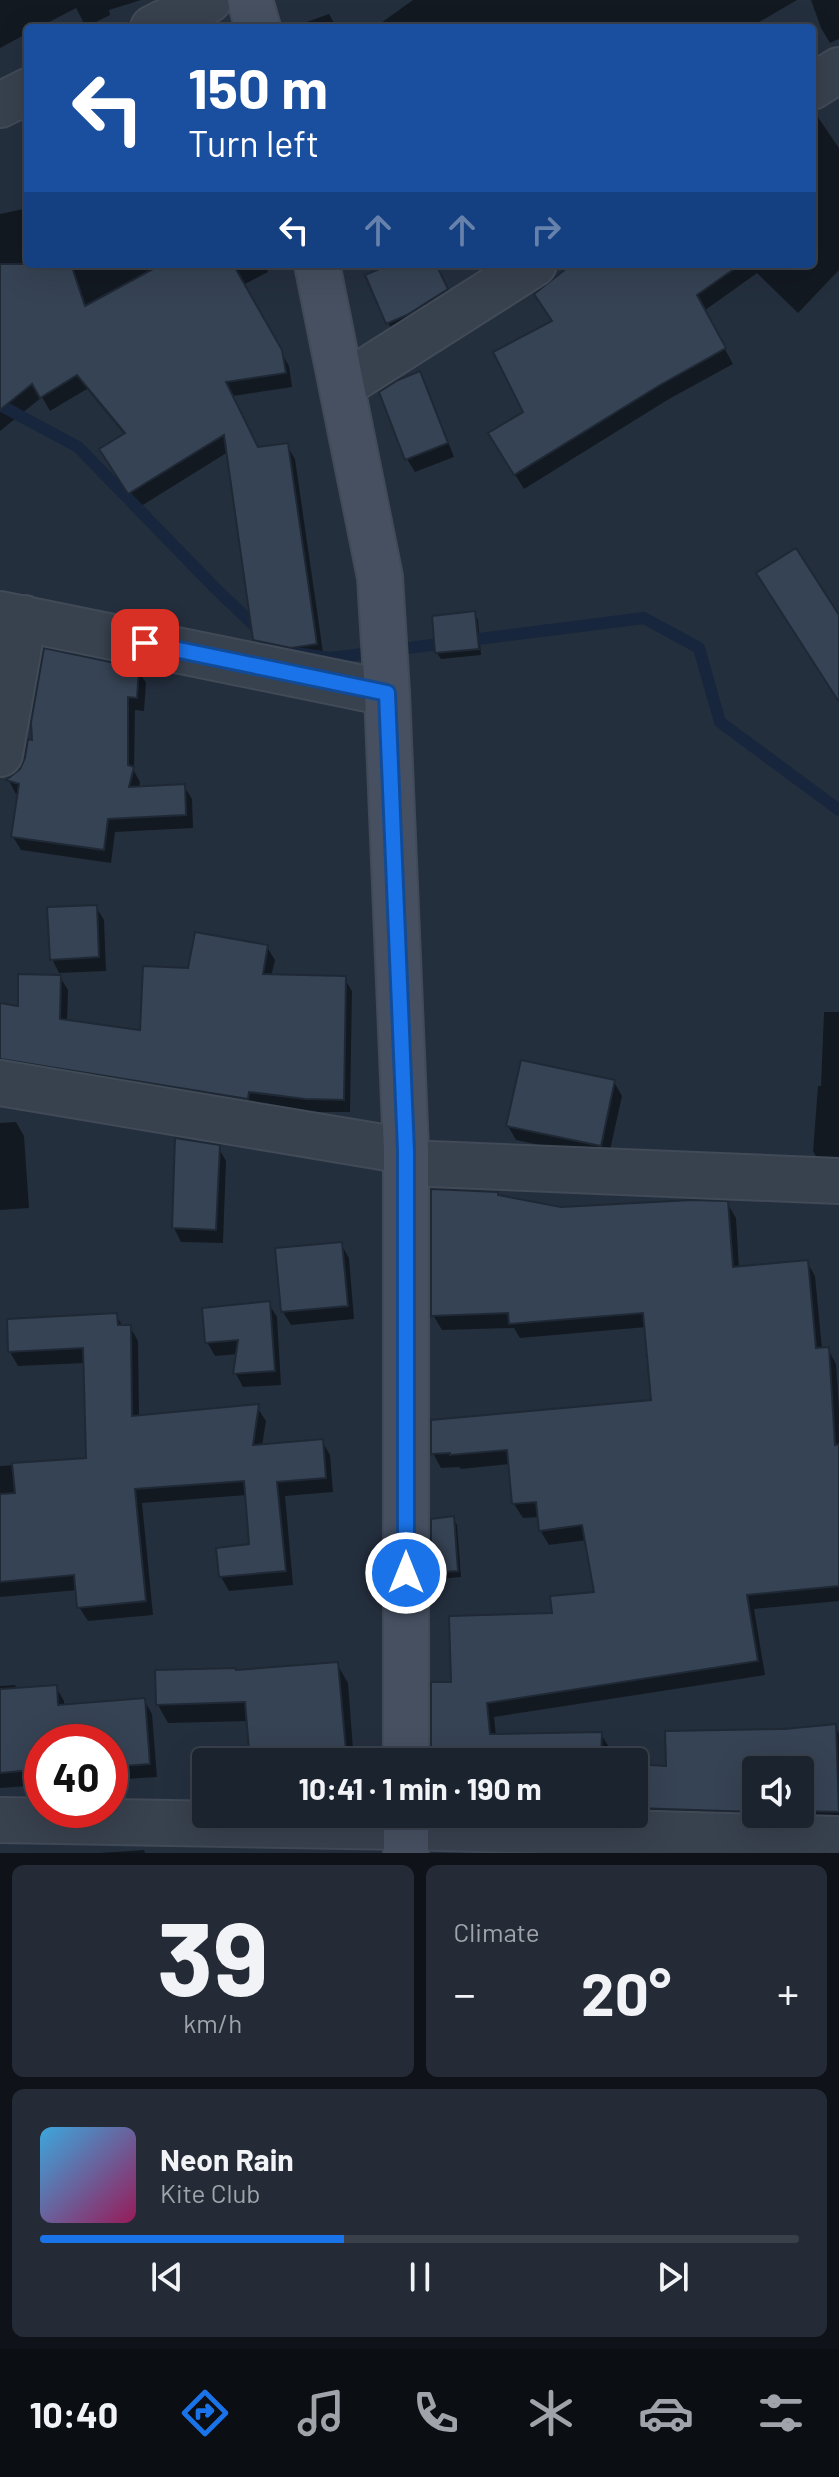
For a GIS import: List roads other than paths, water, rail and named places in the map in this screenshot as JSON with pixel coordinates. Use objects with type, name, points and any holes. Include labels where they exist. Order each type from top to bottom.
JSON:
[{"type":"street","points":[[161,24],[209,0]]},
{"type":"street","points":[[250,0],[257,24]]},
{"type":"street","points":[[816,84],[839,70]]},
{"type":"street","points":[[0,105],[24,93]]},
{"type":"street","points":[[318,268],[380,577],[387,693],[406,1157],[406,1748]]},
{"type":"street","points":[[342,386],[528,268]]},
{"type":"street","points":[[0,754],[12,616],[387,693]]},
{"type":"street","points":[[0,1083],[406,1157],[839,1181]]},
{"type":"street","points":[[0,1820],[839,1839]]},
{"type":"waterway","points":[[0,405],[78,447],[281,651],[330,658],[644,618],[699,648],[720,722],[839,810]]}]
